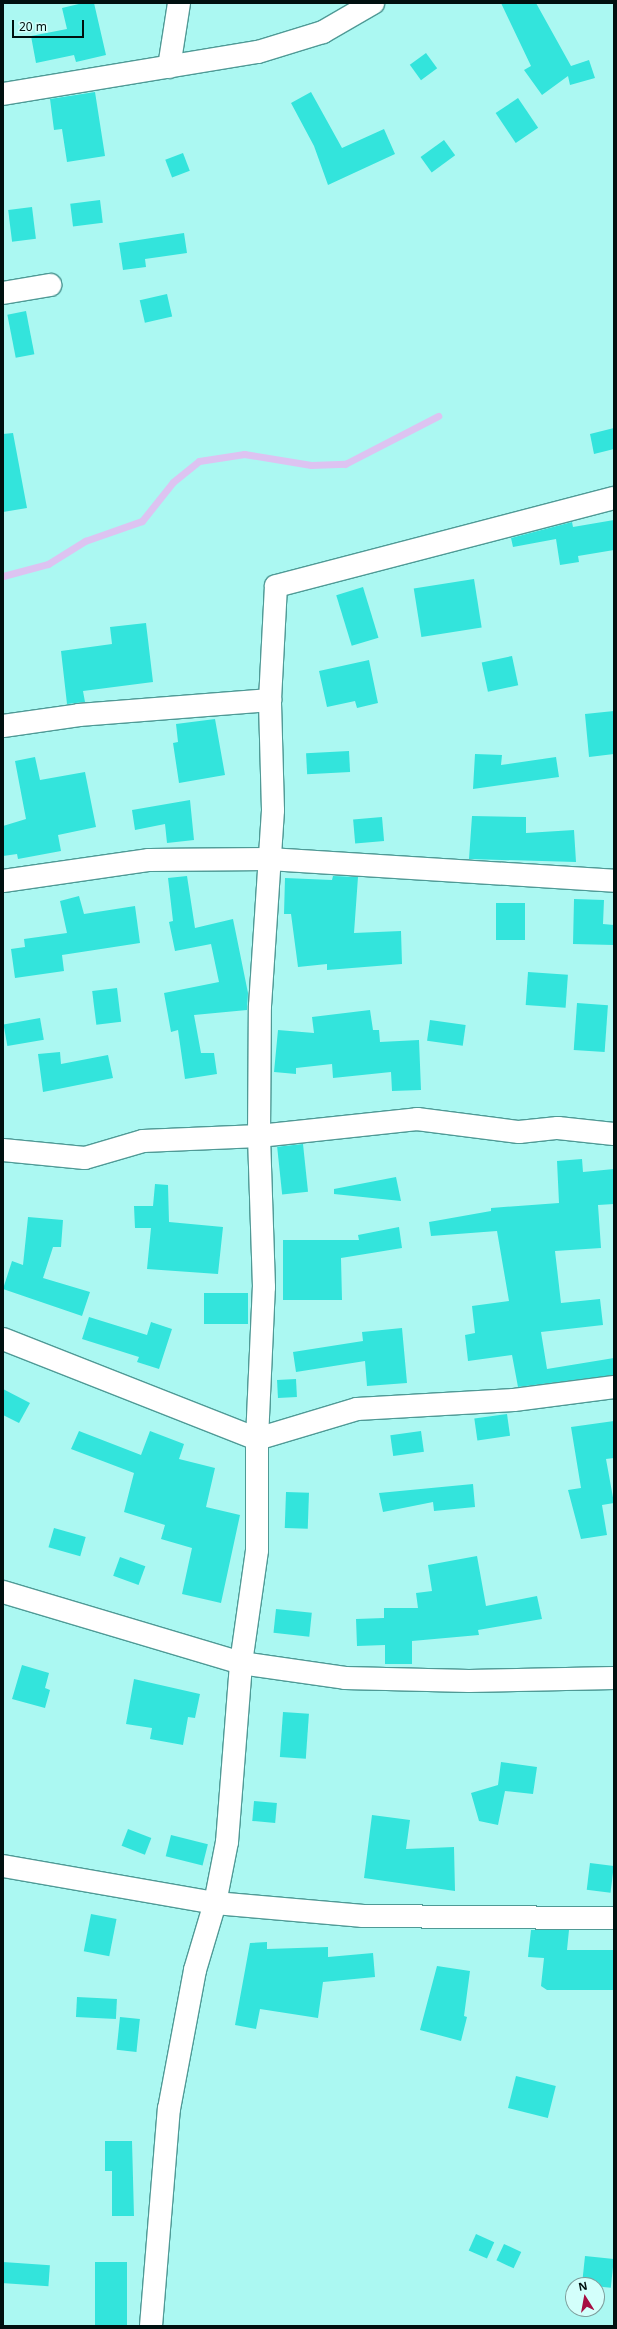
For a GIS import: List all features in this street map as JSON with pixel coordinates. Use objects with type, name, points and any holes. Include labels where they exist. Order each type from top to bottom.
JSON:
[{"type":"street","points":[[169,67],[179,3]]},
{"type":"street","points":[[3,94],[258,52],[323,32],[373,3]]},
{"type":"street","points":[[3,293],[50,285]]},
{"type":"street","points":[[151,2326],[169,2109],[194,1970],[216,1903],[234,1779],[241,1663],[258,1550],[257,1439],[264,1287],[259,1136],[260,1006],[273,773],[270,700],[276,586],[614,498]]},
{"type":"street","points":[[3,726],[79,715],[270,700]]},
{"type":"street","points":[[3,881],[149,860],[269,859],[614,881]]},
{"type":"street","points":[[3,1150],[85,1158],[143,1141],[259,1136],[417,1119],[504,1131],[575,1128],[614,1134]]},
{"type":"street","points":[[3,1339],[257,1439],[358,1409],[514,1400],[614,1387]]},
{"type":"street","points":[[3,1592],[241,1663],[345,1678],[469,1681],[614,1678]]},
{"type":"street","points":[[3,1866],[216,1903],[363,1916],[614,1918]]},
{"type":"building","points":[[83,3],[94,3],[106,55],[76,62],[74,55],[36,63],[31,36],[67,29],[62,8]]},
{"type":"building","points":[[501,3],[536,3],[571,66],[589,60],[595,78],[570,85],[568,76],[542,95],[524,70],[531,66]]},
{"type":"building","points":[[426,53],[437,68],[421,80],[410,65]]},
{"type":"building","points":[[95,92],[105,156],[67,162],[62,129],[54,130],[50,99]]},
{"type":"building","points":[[311,92],[342,148],[384,129],[395,154],[328,185],[314,146],[291,103]]},
{"type":"building","points":[[518,98],[538,128],[516,143],[496,113]]},
{"type":"building","points":[[444,140],[455,155],[432,172],[421,157]]},
{"type":"building","points":[[183,153],[190,171],[172,178],[165,160]]},
{"type":"building","points":[[100,200],[103,223],[73,226],[70,204]]},
{"type":"building","points":[[32,207],[36,239],[12,242],[8,210]]},
{"type":"building","points":[[184,233],[187,253],[145,259],[146,267],[123,270],[119,243]]},
{"type":"building","points":[[167,294],[172,316],[145,323],[140,300]]},
{"type":"building","points":[[26,311],[34,354],[16,358],[7,315]]},
{"type":"building","points":[[614,428],[614,449],[594,454],[590,434]]},
{"type":"building","points":[[13,433],[27,508],[3,512],[3,434]]},
{"type":"building","points":[[614,520],[614,550],[578,556],[579,562],[560,565],[556,539],[513,547],[511,538],[572,522],[573,527]]},
{"type":"building","points":[[474,579],[482,627],[421,637],[414,589]]},
{"type":"building","points":[[363,587],[378,638],[352,646],[336,595]]},
{"type":"building","points":[[146,623],[153,682],[83,691],[85,702],[67,704],[61,651],[112,644],[110,627]]},
{"type":"building","points":[[512,656],[518,685],[488,692],[482,662]]},
{"type":"building","points":[[369,660],[378,703],[357,708],[355,701],[327,707],[319,671]]},
{"type":"building","points":[[614,711],[614,754],[589,757],[585,714]]},
{"type":"building","points":[[215,719],[225,775],[179,783],[173,743],[178,742],[176,724]]},
{"type":"building","points":[[349,751],[350,772],[307,774],[306,753]]},
{"type":"building","points":[[475,754],[502,755],[501,765],[556,757],[559,777],[473,789]]},
{"type":"building","points":[[35,757],[40,780],[85,772],[96,827],[58,835],[61,851],[18,859],[17,854],[3,856],[3,826],[26,819],[15,761]]},
{"type":"building","points":[[190,800],[194,840],[167,843],[165,824],[135,830],[132,810]]},
{"type":"building","points":[[472,816],[526,817],[526,833],[574,830],[576,862],[469,859]]},
{"type":"building","points":[[382,817],[384,841],[355,843],[353,820]]},
{"type":"building","points":[[187,876],[195,928],[233,919],[248,993],[247,1010],[194,1015],[201,1053],[214,1053],[217,1074],[185,1079],[178,1030],[171,1032],[164,993],[219,982],[211,944],[175,951],[169,922],[173,921],[168,878]]},
{"type":"building","points":[[333,876],[358,877],[354,933],[401,931],[402,964],[327,970],[327,964],[298,967],[291,914],[284,914],[285,878],[332,880]]},
{"type":"building","points":[[79,896],[84,914],[135,906],[140,943],[62,955],[64,971],[15,978],[11,949],[25,947],[24,939],[67,933],[60,901]]},
{"type":"building","points":[[574,899],[604,900],[603,924],[614,925],[614,945],[573,944]]},
{"type":"building","points":[[496,903],[525,903],[525,940],[496,940]]},
{"type":"building","points":[[528,972],[568,975],[566,1008],[526,1005]]},
{"type":"building","points":[[117,988],[121,1022],[96,1025],[92,991]]},
{"type":"building","points":[[577,1003],[608,1005],[605,1052],[574,1050]]},
{"type":"building","points":[[370,1010],[373,1030],[379,1030],[380,1042],[419,1040],[421,1090],[392,1091],[391,1072],[333,1078],[332,1064],[296,1068],[296,1074],[274,1072],[278,1030],[314,1033],[312,1017]]},
{"type":"building","points":[[40,1018],[44,1040],[7,1046],[4,1024]]},
{"type":"building","points":[[430,1020],[466,1025],[463,1046],[427,1041]]},
{"type":"building","points":[[60,1052],[61,1064],[108,1055],[113,1078],[43,1092],[38,1054]]},
{"type":"building","points":[[303,1144],[308,1192],[282,1194],[277,1147]]},
{"type":"building","points":[[582,1159],[583,1172],[614,1169],[614,1204],[598,1205],[601,1248],[555,1251],[561,1303],[600,1299],[603,1325],[541,1332],[547,1369],[614,1358],[614,1375],[518,1387],[512,1355],[468,1361],[465,1335],[475,1333],[472,1306],[509,1301],[497,1231],[431,1236],[429,1222],[491,1211],[491,1208],[559,1203],[557,1161]]},
{"type":"building","points":[[396,1177],[401,1201],[334,1194],[334,1189]]},
{"type":"building","points":[[155,1184],[168,1185],[169,1222],[223,1227],[218,1274],[147,1269],[151,1228],[135,1228],[134,1206],[153,1206]]},
{"type":"building","points":[[28,1217],[63,1220],[61,1247],[53,1247],[43,1278],[90,1292],[82,1316],[3,1289],[12,1261],[23,1265]]},
{"type":"building","points":[[399,1227],[402,1248],[341,1258],[342,1300],[283,1300],[283,1240],[359,1240],[358,1235]]},
{"type":"building","points":[[204,1293],[248,1293],[248,1324],[204,1324]]},
{"type":"building","points":[[89,1317],[147,1335],[151,1322],[172,1329],[159,1369],[137,1362],[139,1357],[82,1339]]},
{"type":"building","points":[[402,1328],[407,1383],[367,1386],[365,1361],[296,1372],[293,1352],[363,1341],[362,1332]]},
{"type":"building","points":[[296,1379],[297,1397],[278,1398],[277,1380]]},
{"type":"building","points":[[3,1389],[30,1403],[19,1423],[3,1415]]},
{"type":"building","points":[[507,1414],[510,1436],[477,1440],[474,1419]]},
{"type":"building","points":[[614,1421],[614,1458],[606,1459],[614,1503],[602,1505],[607,1535],[581,1539],[568,1490],[581,1488],[571,1427]]},
{"type":"building","points":[[79,1431],[141,1455],[150,1431],[184,1444],[179,1459],[215,1468],[206,1507],[240,1515],[221,1603],[182,1594],[192,1548],[161,1539],[165,1525],[124,1512],[134,1473],[71,1449]]},
{"type":"building","points":[[421,1431],[424,1452],[393,1456],[390,1435]]},
{"type":"building","points":[[473,1484],[475,1507],[434,1511],[433,1502],[383,1512],[379,1493]]},
{"type":"building","points":[[286,1492],[309,1493],[308,1529],[285,1528]]},
{"type":"building","points":[[54,1528],[86,1537],[80,1556],[48,1547]]},
{"type":"building","points":[[477,1556],[486,1606],[537,1596],[542,1619],[478,1630],[479,1635],[412,1641],[412,1664],[385,1664],[385,1645],[357,1646],[356,1619],[384,1618],[384,1608],[418,1608],[416,1593],[432,1591],[428,1565]]},
{"type":"building","points":[[120,1557],[145,1566],[139,1585],[113,1576]]},
{"type":"building","points":[[276,1609],[312,1613],[309,1637],[273,1633]]},
{"type":"building","points":[[22,1665],[49,1673],[45,1688],[50,1690],[45,1708],[12,1699]]},
{"type":"building","points":[[134,1679],[200,1694],[195,1718],[188,1717],[183,1745],[150,1739],[152,1728],[126,1724]]},
{"type":"building","points":[[283,1712],[309,1714],[306,1759],[280,1757]]},
{"type":"building","points":[[501,1762],[537,1767],[533,1794],[505,1791],[498,1825],[479,1821],[471,1793],[498,1785]]},
{"type":"building","points":[[254,1801],[277,1803],[275,1823],[252,1821]]},
{"type":"building","points":[[372,1815],[410,1820],[406,1849],[454,1847],[455,1891],[364,1878]]},
{"type":"building","points":[[128,1829],[151,1838],[145,1855],[122,1846]]},
{"type":"building","points":[[171,1835],[208,1844],[203,1866],[166,1856]]},
{"type":"building","points":[[590,1863],[614,1866],[611,1893],[587,1890]]},
{"type":"building","points":[[91,1914],[117,1919],[109,1956],[84,1951]]},
{"type":"building","points":[[531,1930],[569,1930],[567,1950],[614,1950],[614,1990],[547,1990],[541,1986],[544,1958],[528,1957]]},
{"type":"building","points":[[267,1942],[267,1949],[328,1947],[328,1957],[373,1953],[375,1977],[323,1982],[318,2018],[260,2009],[256,2029],[235,2025],[250,1943]]},
{"type":"building","points":[[437,1966],[470,1971],[464,2016],[467,2017],[461,2041],[420,2030]]},
{"type":"building","points":[[77,1997],[117,1999],[116,2019],[76,2017]]},
{"type":"building","points":[[120,2017],[140,2019],[136,2052],[117,2050]]},
{"type":"building","points":[[516,2076],[556,2086],[548,2118],[508,2108]]},
{"type":"building","points":[[105,2141],[132,2141],[134,2216],[112,2216],[112,2171],[105,2171]]},
{"type":"building","points":[[476,2234],[494,2242],[487,2259],[469,2250]]},
{"type":"building","points":[[504,2244],[521,2252],[514,2268],[496,2260]]},
{"type":"building","points":[[585,2256],[614,2259],[611,2288],[605,2287],[605,2277],[583,2277]]},
{"type":"building","points":[[3,2262],[50,2265],[48,2286],[3,2283]]},
{"type":"building","points":[[95,2262],[127,2262],[127,2326],[95,2326]]},
{"type":"waterway","points":[[3,576],[48,564],[85,541],[142,521],[173,482],[199,461],[244,454],[311,465],[345,464],[438,416]]}]
